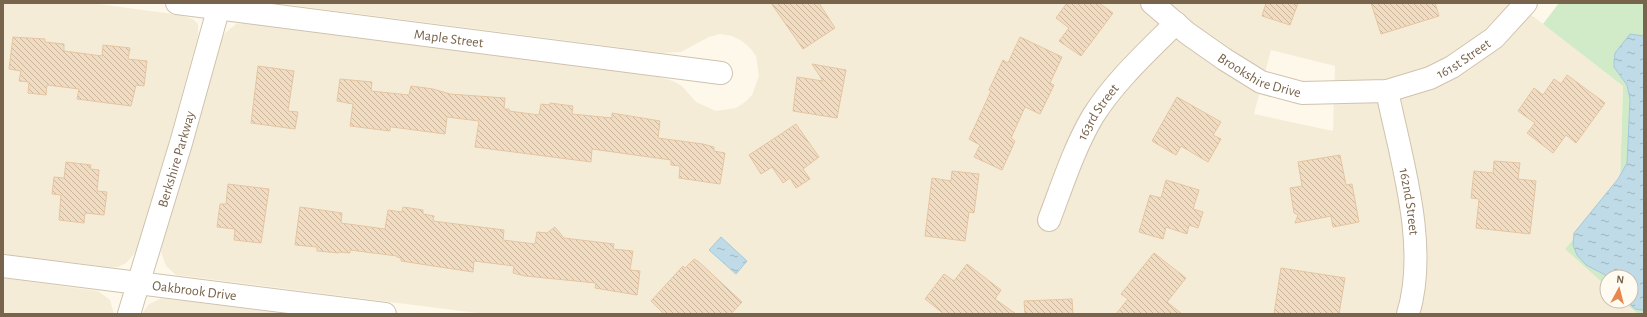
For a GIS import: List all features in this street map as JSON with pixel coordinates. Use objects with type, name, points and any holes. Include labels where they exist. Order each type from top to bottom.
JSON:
[{"type":"street","name":"Maple Street","points":[[177,3],[220,6],[721,73]]},
{"type":"street","name":"Brookshire Drive","points":[[1152,3],[1224,59],[1261,82],[1302,93],[1387,91]]},
{"type":"street","name":"161st Street","points":[[1387,91],[1430,78],[1452,67],[1494,38],[1526,3]]},
{"type":"street","name":"Berkshire Parkway","points":[[129,314],[220,6]]},
{"type":"street","name":"163rd Street","points":[[1049,220],[1068,169],[1093,117],[1120,80],[1176,23]]},
{"type":"street","name":"162nd Street","points":[[1387,91],[1410,199],[1416,237],[1416,273],[1408,314]]},
{"type":"street","name":"Oakbrook Drive","points":[[3,266],[385,314]]},
{"type":"shaded area","points":[[3,3],[91,3],[180,15],[193,19],[198,24],[198,36],[137,249],[126,263],[118,267],[3,254]]},
{"type":"shaded area","points":[[275,3],[1516,3],[1623,86],[1620,184],[1565,249],[1599,280],[1599,309],[1632,309],[1638,314],[485,314],[176,275],[166,266],[161,252],[162,245],[222,39],[225,33],[236,24],[243,23],[655,76],[673,81],[682,86],[696,102],[716,111],[736,108],[752,95],[759,76],[756,56],[742,41],[732,36],[720,34],[709,37],[681,52],[662,53]],"holes":[[[1271,50],[1335,66],[1333,131],[1254,114]]]},
{"type":"shaded area","points":[[3,278],[98,291],[110,300],[114,314],[3,314]]},
{"type":"shaded area","points":[[162,298],[288,314],[142,314],[149,304]]},
{"type":"green space","points":[[1559,3],[1644,3],[1644,314],[1638,314],[1632,309],[1639,309],[1639,269],[1599,269],[1599,280],[1565,249],[1620,184],[1623,86],[1543,24]]},
{"type":"water","points":[[1630,34],[1644,36],[1644,310],[1637,309],[1639,309],[1639,269],[1599,269],[1599,272],[1586,265],[1577,255],[1573,245],[1574,233],[1618,179],[1627,163],[1630,99],[1627,85],[1614,67],[1615,53]]},
{"type":"water","points":[[721,237],[747,261],[736,274],[709,250]]},
{"type":"building","points":[[771,3],[819,3],[835,28],[803,49]]},
{"type":"building","points":[[1067,3],[1099,3],[1113,13],[1081,56],[1059,41],[1069,28],[1056,18]]},
{"type":"building","points":[[1266,3],[1298,3],[1290,25],[1262,16]]},
{"type":"building","points":[[1371,3],[1435,3],[1439,16],[1381,34]]},
{"type":"building","points":[[13,37],[45,39],[45,42],[64,44],[64,51],[102,56],[103,45],[130,48],[128,59],[147,61],[144,86],[136,85],[131,106],[77,99],[79,89],[47,85],[46,95],[28,93],[29,82],[19,81],[21,71],[9,69]]},
{"type":"building","points":[[1020,37],[1062,57],[1050,83],[1054,85],[1040,114],[1025,107],[1011,138],[1015,141],[1002,170],[974,157],[980,145],[969,139],[991,91],[989,90],[1003,60],[1008,63]]},
{"type":"building","points":[[812,64],[846,70],[837,118],[793,111],[797,77],[823,81]]},
{"type":"building","points":[[258,66],[294,71],[288,111],[298,112],[295,129],[251,123]]},
{"type":"building","points":[[1567,75],[1605,103],[1576,143],[1566,135],[1553,153],[1527,133],[1535,123],[1518,111],[1534,88],[1543,95],[1554,79],[1561,84]]},
{"type":"building","points":[[340,79],[372,82],[371,91],[409,95],[411,86],[433,89],[450,94],[505,98],[504,109],[539,115],[541,104],[550,105],[550,103],[573,106],[572,114],[612,118],[612,113],[660,121],[658,138],[703,144],[714,147],[714,151],[725,153],[720,184],[679,178],[680,166],[671,165],[671,160],[592,149],[591,162],[475,147],[479,121],[447,117],[445,134],[392,127],[390,127],[390,131],[350,126],[353,104],[337,101]]},
{"type":"building","points":[[1177,97],[1221,122],[1213,135],[1221,139],[1208,162],[1181,146],[1176,155],[1152,141]]},
{"type":"building","points":[[796,124],[819,157],[803,169],[810,179],[796,188],[790,178],[783,183],[772,167],[761,174],[749,155]]},
{"type":"building","points":[[1340,155],[1346,185],[1352,184],[1359,222],[1333,227],[1331,216],[1295,223],[1298,215],[1294,213],[1290,188],[1302,186],[1298,162]]},
{"type":"building","points":[[1494,161],[1520,163],[1518,179],[1536,181],[1530,234],[1476,228],[1479,199],[1471,198],[1474,171],[1493,173]]},
{"type":"building","points":[[66,162],[91,165],[90,169],[99,170],[97,191],[107,192],[104,215],[85,213],[84,223],[59,220],[61,195],[52,194],[54,177],[64,178]]},
{"type":"building","points":[[952,171],[979,174],[974,213],[969,212],[965,241],[925,236],[932,178],[951,181]]},
{"type":"building","points":[[1166,180],[1199,190],[1193,209],[1203,212],[1198,228],[1189,225],[1187,234],[1166,227],[1163,239],[1139,232],[1150,195],[1161,198]]},
{"type":"building","points":[[228,184],[269,189],[261,243],[234,240],[235,229],[217,227],[220,204],[226,204]]},
{"type":"building","points":[[300,207],[342,213],[341,223],[385,229],[388,210],[402,212],[403,207],[423,210],[423,214],[434,216],[433,221],[504,230],[503,240],[535,244],[537,232],[547,233],[555,227],[564,238],[614,244],[613,249],[633,251],[630,270],[640,271],[637,295],[595,288],[596,283],[525,276],[513,273],[514,266],[474,261],[473,272],[401,261],[401,258],[397,256],[350,250],[350,253],[317,251],[317,247],[295,245]]},
{"type":"building","points":[[1154,253],[1186,278],[1167,302],[1182,314],[1116,314],[1128,299],[1121,294]]},
{"type":"building","points":[[694,259],[742,302],[731,314],[664,314],[651,301],[683,266],[685,268]]},
{"type":"building","points":[[967,264],[1001,290],[995,299],[1016,314],[944,314],[925,299],[944,274],[954,281]]},
{"type":"building","points":[[1281,268],[1345,278],[1339,314],[1274,314]]},
{"type":"building","points":[[1072,299],[1073,314],[1025,314],[1024,301]]}]
